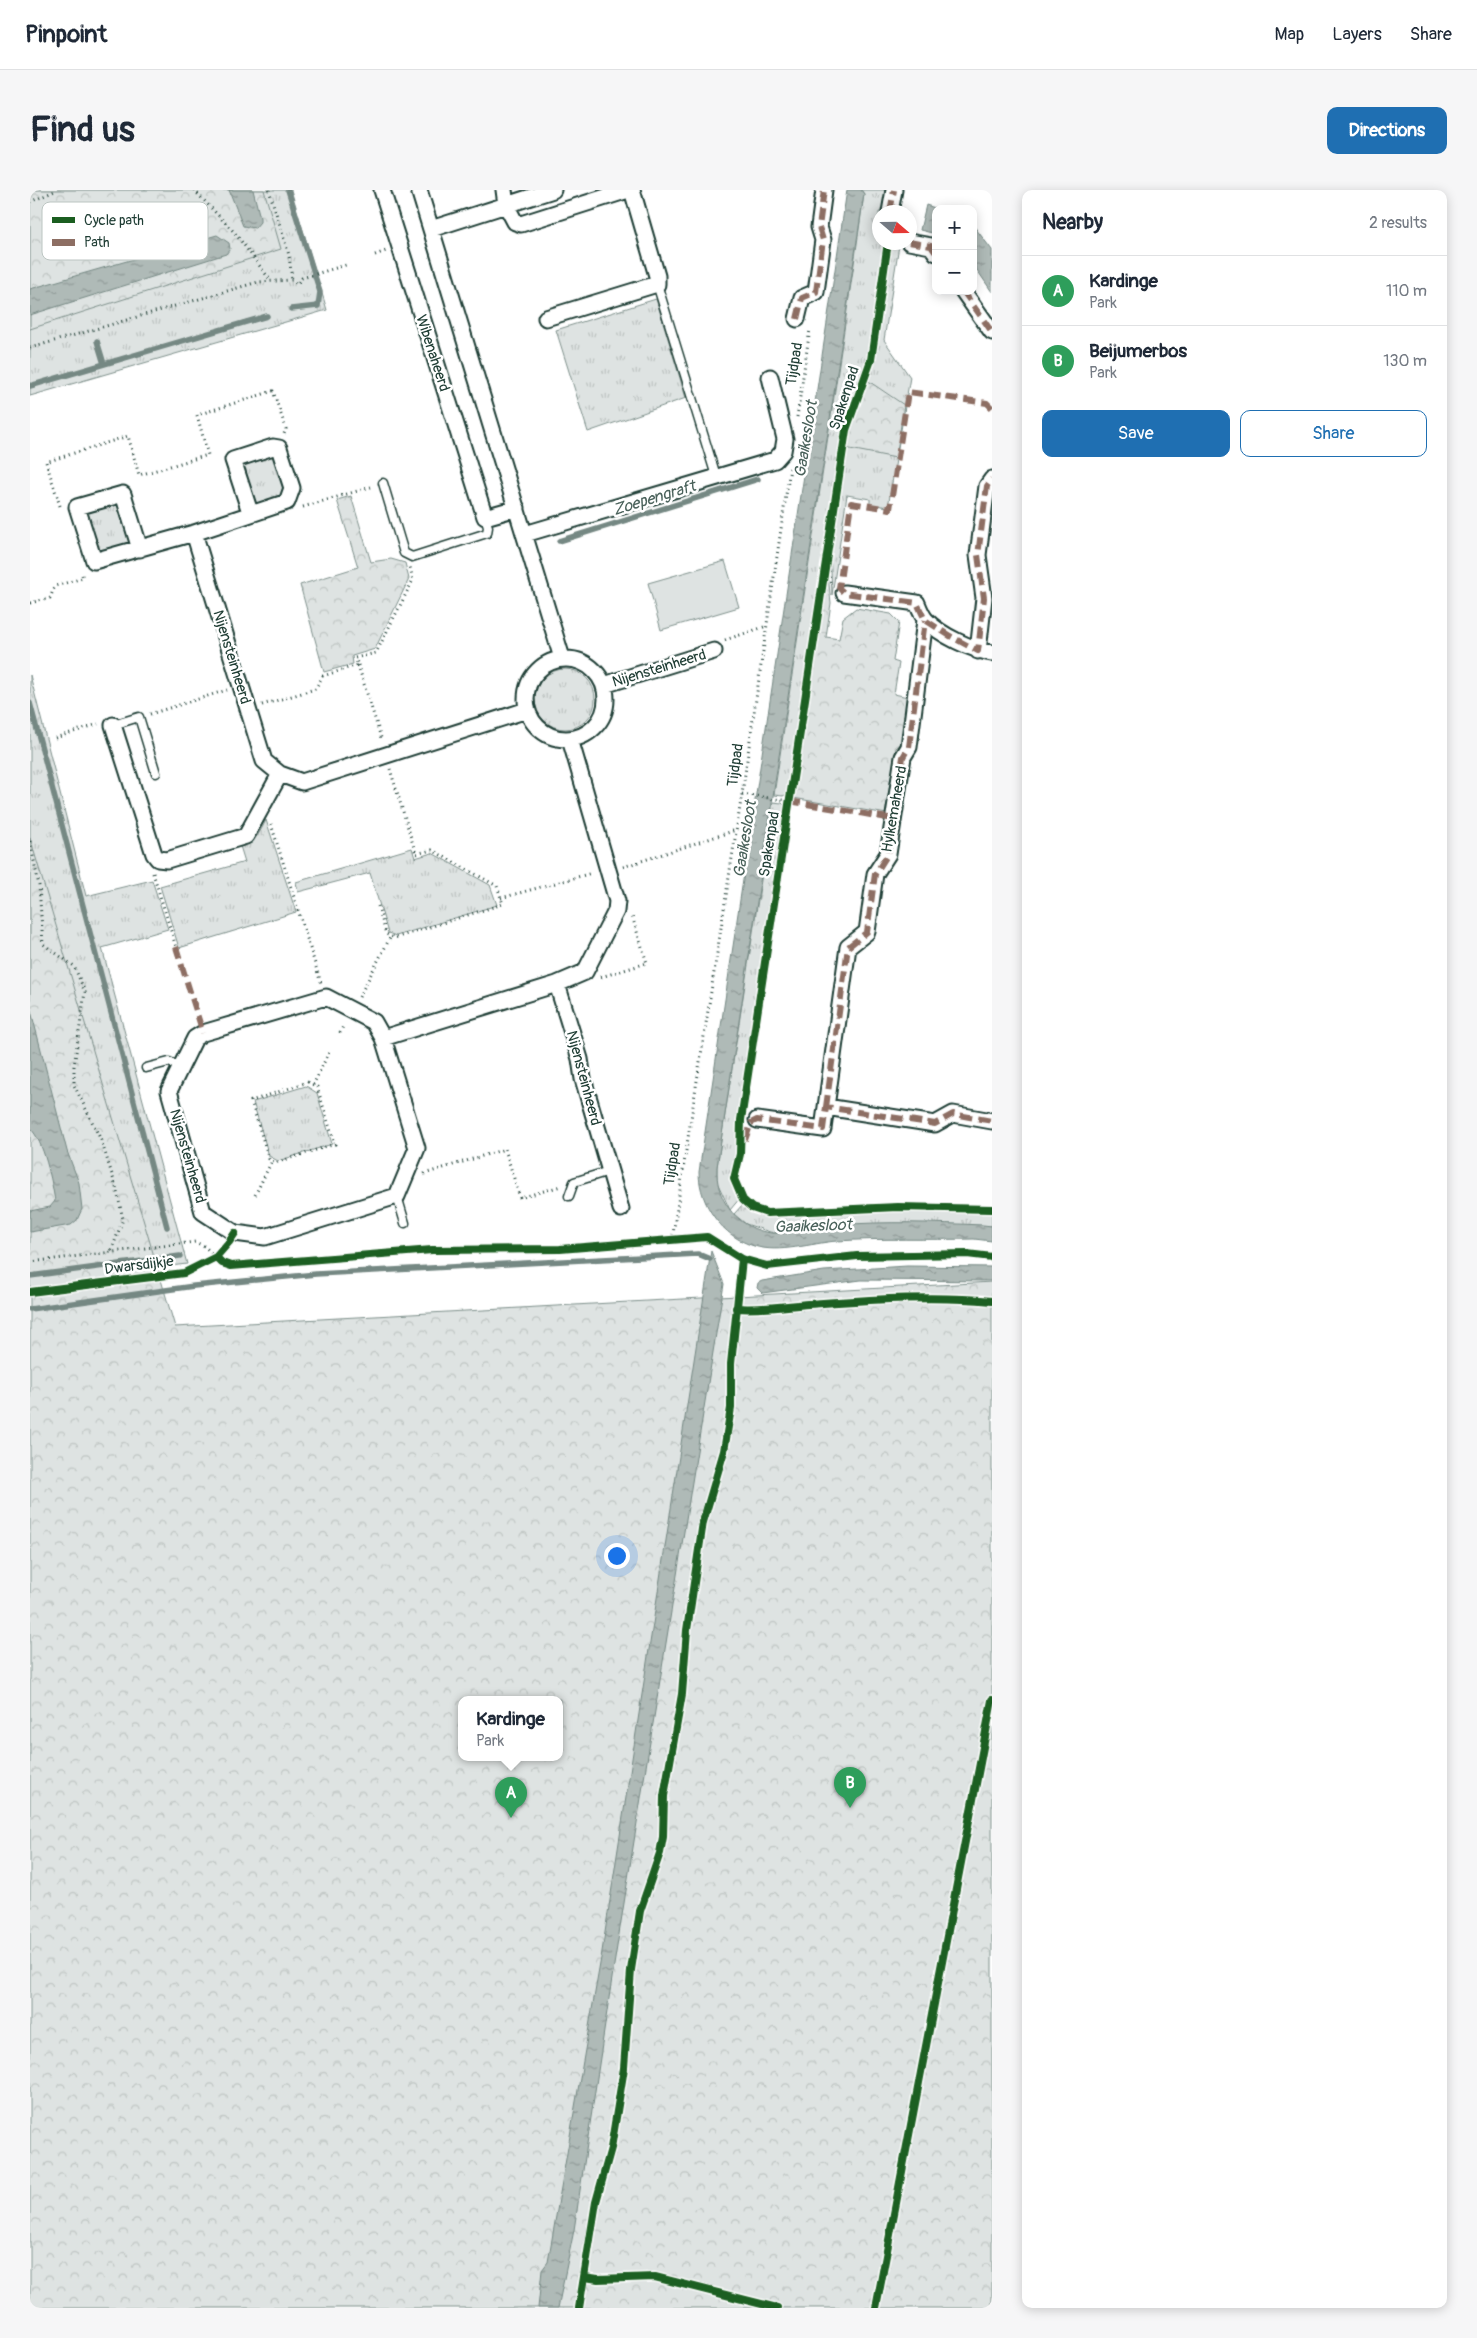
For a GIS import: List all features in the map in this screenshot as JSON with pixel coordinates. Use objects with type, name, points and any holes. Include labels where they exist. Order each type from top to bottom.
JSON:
[{"type":"street","name":"Wibenaheerd","points":[[382,190],[485,516]]},
{"type":"street","points":[[419,190],[562,658]]},
{"type":"street","points":[[431,229],[505,198],[553,190]]},
{"type":"street","points":[[505,198],[515,222],[521,224],[630,190],[657,276],[657,284],[546,318]]},
{"type":"street","points":[[804,320],[802,298],[816,292],[823,240],[819,227],[824,190]]},
{"type":"street","points":[[891,205],[894,190]]},
{"type":"street","points":[[917,243],[931,246],[934,250]]},
{"type":"street","points":[[966,295],[992,332]]},
{"type":"street","points":[[525,534],[775,460],[783,451],[784,440],[770,377]]},
{"type":"street","points":[[140,549],[123,494],[77,507],[87,564],[140,549],[194,533],[250,512],[287,502],[292,488],[279,448],[273,447],[233,460],[250,512]]},
{"type":"street","points":[[844,593],[917,603],[925,620],[950,636],[985,652],[984,598],[978,555],[987,486],[992,479]]},
{"type":"street","points":[[485,516],[517,508]]},
{"type":"street","name":"Nijensteinheerd","points":[[194,533],[264,761],[280,774],[302,782],[527,710]]},
{"type":"street","name":"Hylkemaheerd","points":[[756,1120],[823,1129],[848,947],[867,932],[875,874],[888,854],[903,758],[909,747],[925,620]]},
{"type":"street","name":"Nijensteinheerd","points":[[604,685],[714,651]]},
{"type":"street","points":[[562,658],[579,660],[587,664],[600,677],[604,685],[606,703],[600,720],[587,733],[570,739],[551,737],[543,732],[536,726],[527,710],[526,690],[535,672],[552,660],[562,658]]},
{"type":"street","points":[[113,725],[154,854],[158,859],[167,860],[246,836],[265,805],[280,774]]},
{"type":"street","points":[[383,1038],[557,984],[585,972],[616,911],[617,901],[570,739]]},
{"type":"street","name":"Nijensteinheerd","points":[[557,984],[580,1059],[583,1079],[621,1209]]},
{"type":"street","points":[[326,997],[374,1022],[383,1038],[417,1148],[397,1196]]},
{"type":"street","name":"Nijensteinheerd","points":[[326,997],[203,1033],[195,1038],[169,1090],[203,1212],[235,1233],[266,1237],[397,1196]]},
{"type":"street","points":[[826,1107],[935,1124],[953,1114],[992,1121]]},
{"type":"lane","points":[[657,284],[716,476]]},
{"type":"lane","points":[[383,483],[404,553],[410,555],[487,533],[488,527],[485,516]]},
{"type":"lane","points":[[113,725],[140,717],[156,773]]},
{"type":"lane","points":[[146,1068],[168,1062],[181,1067]]},
{"type":"lane","points":[[569,1196],[574,1182],[609,1171]]},
{"type":"lane","points":[[397,1196],[405,1223]]},
{"type":"path","points":[[30,202],[57,190]]},
{"type":"path","points":[[194,190],[205,202]]},
{"type":"path","points":[[269,190],[289,255],[292,280]]},
{"type":"path","points":[[208,205],[235,233],[271,281]]},
{"type":"path","points":[[30,348],[258,282],[292,280],[298,284],[308,276],[346,264]]},
{"type":"path","points":[[62,510],[46,462],[128,436],[139,475],[208,455],[197,415],[273,391],[286,429],[279,448]]},
{"type":"path","points":[[287,502],[290,511],[383,483]]},
{"type":"path","points":[[822,589],[829,541]]},
{"type":"path","points":[[828,551],[832,599],[844,593]]},
{"type":"path","points":[[378,906],[386,934],[396,938],[503,904],[496,886],[432,850],[416,854],[355,658],[376,653],[413,580],[410,555]]},
{"type":"path","points":[[30,603],[50,598],[55,586],[83,578],[87,564]]},
{"type":"path","points":[[714,651],[719,642],[767,626]]},
{"type":"path","points":[[248,710],[316,689],[323,676],[358,666]]},
{"type":"path","points":[[140,717],[241,686]]},
{"type":"path","points":[[55,738],[102,723],[113,725]]},
{"type":"path","points":[[742,794],[789,801]]},
{"type":"path","points":[[265,805],[326,997]]},
{"type":"path","points":[[501,898],[608,870],[736,830]]},
{"type":"path","points":[[30,841],[39,886],[43,944],[74,966],[84,992],[74,1066],[74,1085],[101,1140],[116,1186],[123,1219],[112,1252]]},
{"type":"path","points":[[158,859],[151,866],[176,946]]},
{"type":"path","points":[[585,972],[591,980],[647,963],[627,902],[617,901]]},
{"type":"path","points":[[340,1033],[390,936]]},
{"type":"path","points":[[313,1085],[330,1050]]},
{"type":"path","points":[[308,1082],[317,1088],[335,1144],[275,1163],[272,1161],[269,1159],[251,1101],[308,1082]]},
{"type":"path","points":[[404,1180],[505,1149],[520,1198],[574,1182]]},
{"type":"path","points":[[254,1195],[272,1161]]},
{"type":"path","points":[[212,1259],[235,1233]]},
{"type":"path","points":[[662,1241],[680,1239]]},
{"type":"path","points":[[30,1262],[195,1242],[204,1246],[212,1259],[222,1263]]},
{"type":"green space","points":[[30,190],[291,190],[327,310],[30,396]]},
{"type":"green space","points":[[30,190],[264,190],[281,249],[30,329]]},
{"type":"green space","points":[[861,190],[888,190],[886,205],[872,205],[872,250],[885,250],[867,366],[843,433],[789,793],[783,796],[774,795],[857,244],[864,194]]},
{"type":"green space","points":[[890,250],[898,250],[884,340],[910,377],[888,507],[870,504],[870,499],[847,495],[832,595],[830,547],[848,430],[873,360]]},
{"type":"green space","points":[[656,299],[686,398],[588,432],[556,330]]},
{"type":"green space","points":[[867,380],[904,405],[896,458],[845,448],[848,430]]},
{"type":"green space","points":[[275,453],[283,475],[284,488],[282,493],[254,505],[239,464]]},
{"type":"green space","points":[[351,496],[371,562],[391,559],[405,563],[409,579],[375,649],[352,656],[353,664],[324,672],[300,585],[358,567],[337,500]]},
{"type":"green space","points":[[119,502],[134,545],[100,552],[96,549],[84,513]]},
{"type":"green space","points":[[725,561],[739,607],[661,630],[648,583]]},
{"type":"green space","points":[[827,565],[831,603],[826,637],[839,639],[843,618],[856,608],[891,614],[899,622],[893,661],[899,663],[894,694],[908,697],[901,744],[896,748],[887,814],[793,798]]},
{"type":"green space","points":[[559,669],[571,669],[582,674],[590,682],[595,693],[593,711],[582,724],[571,729],[559,729],[548,724],[540,716],[535,705],[535,693],[540,682],[548,674]]},
{"type":"green space","points":[[30,675],[86,896],[152,880],[168,929],[102,948],[187,1264],[119,1272],[30,1007]]},
{"type":"green space","points":[[773,802],[782,803],[787,808],[737,1143],[739,1153],[732,1177],[740,1198],[730,1210],[717,1182],[717,1167]]},
{"type":"green space","points":[[266,820],[296,912],[179,948],[160,886],[245,862],[240,846],[253,840]]},
{"type":"green space","points":[[30,838],[175,1327],[992,1282],[992,2308],[30,2308]]},
{"type":"green space","points":[[412,848],[415,858],[432,853],[490,885],[497,905],[396,936],[388,933],[370,873],[298,892],[296,882]]},
{"type":"green space","points":[[306,1086],[317,1093],[332,1144],[278,1161],[269,1156],[253,1102]]},
{"type":"green space","points":[[744,1203],[765,1215],[898,1209],[992,1211],[992,1226],[838,1225],[773,1233],[746,1224],[734,1214]]},
{"type":"water","points":[[229,190],[253,190],[260,218],[260,222],[255,228],[243,226]]},
{"type":"water","points":[[847,190],[861,190],[864,194],[717,1167],[717,1178],[723,1199],[736,1217],[754,1228],[765,1232],[781,1233],[837,1225],[874,1223],[965,1224],[992,1226],[992,1241],[974,1239],[854,1240],[774,1249],[743,1242],[723,1227],[708,1208],[700,1184],[699,1172]]},
{"type":"water","points":[[926,205],[932,207],[932,233],[920,230]]},
{"type":"water","points":[[977,230],[992,250],[992,292],[977,270]]},
{"type":"water","points":[[217,235],[229,243],[230,249],[226,254],[208,260],[208,238]]},
{"type":"water","points":[[130,260],[207,260],[30,315],[30,289]]},
{"type":"water","points":[[30,1007],[67,1151],[79,1183],[82,1209],[77,1220],[71,1225],[30,1232],[30,1211],[50,1207],[55,1201],[43,1152],[35,1134],[30,1128]]},
{"type":"water","points":[[711,1251],[724,1284],[614,1965],[574,2230],[558,2308],[538,2308],[542,2270],[548,2262],[601,1958]]},
{"type":"water","points":[[907,1266],[992,1267],[992,1281],[861,1280],[762,1293],[757,1288],[758,1283],[762,1281],[824,1271]]},
{"type":"waterway","name":"Zoepengraft","points":[[288,190],[320,292],[318,306],[291,309]]},
{"type":"waterway","points":[[30,386],[267,316]]},
{"type":"waterway","points":[[97,341],[104,364]]},
{"type":"waterway","name":"Zoepengraft","points":[[559,541],[758,479]]},
{"type":"waterway","points":[[30,703],[167,1227]]},
{"type":"waterway","points":[[30,1309],[194,1286],[316,1274],[698,1254],[710,1259]]},
{"type":"waterway","points":[[30,1276],[180,1256]]},
{"type":"marked path","points":[[797,319],[802,298],[816,292],[823,240],[819,227],[824,190]]},
{"type":"marked path","points":[[891,205],[894,190]]},
{"type":"marked path","points":[[917,243],[931,246],[934,250]]},
{"type":"marked path","points":[[966,295],[992,332]]},
{"type":"marked path","points":[[992,408],[987,403],[908,392],[890,509],[851,503],[839,588],[844,593],[917,603],[925,620],[978,651],[984,598],[978,555],[987,486],[992,479]]},
{"type":"marked path","points":[[826,1107],[848,947],[867,932],[875,874],[888,854],[903,757],[909,747],[925,620]]},
{"type":"marked path","points":[[789,801],[894,819]]},
{"type":"marked path","points":[[176,947],[203,1033]]},
{"type":"marked path","points":[[745,1140],[751,1123],[757,1120],[823,1129],[826,1107],[935,1124],[953,1114],[992,1121]]},
{"type":"cycle path","name":"Spakenpad","points":[[887,250],[871,360],[846,430],[741,1120],[740,1154],[734,1179],[743,1200],[752,1208],[767,1213],[898,1207],[992,1209]]},
{"type":"cycle path","name":"Dwarsdijkje","points":[[30,1292],[184,1273],[216,1257],[235,1233]]},
{"type":"cycle path","points":[[216,1257],[222,1263],[231,1266],[432,1250],[560,1249],[707,1237],[742,1259],[767,1266],[857,1256],[967,1254],[992,1257]]},
{"type":"cycle path","points":[[579,2308],[596,2202],[611,2148],[624,2068],[631,1970],[640,1911],[660,1853],[663,1837],[664,1796],[682,1694],[687,1630],[703,1522],[724,1451],[731,1408],[731,1364],[742,1259]]},
{"type":"cycle path","points":[[736,1308],[900,1299],[946,1298],[992,1301]]},
{"type":"cycle path","points":[[876,2308],[992,1700]]},
{"type":"cycle path","points":[[585,2277],[598,2279],[655,2277],[777,2308]]},
{"type":"place","name":"Beijumerbos","points":[[850,1808]]},
{"type":"place","name":"Kardinge","points":[[511,1818]]},
{"type":"water label","name":"Gaaikesloot","points":[[805,439]]},
{"type":"water label","name":"Gaaikesloot","points":[[744,839]]},
{"type":"water label","name":"Gaaikesloot","points":[[813,1225]]}]
